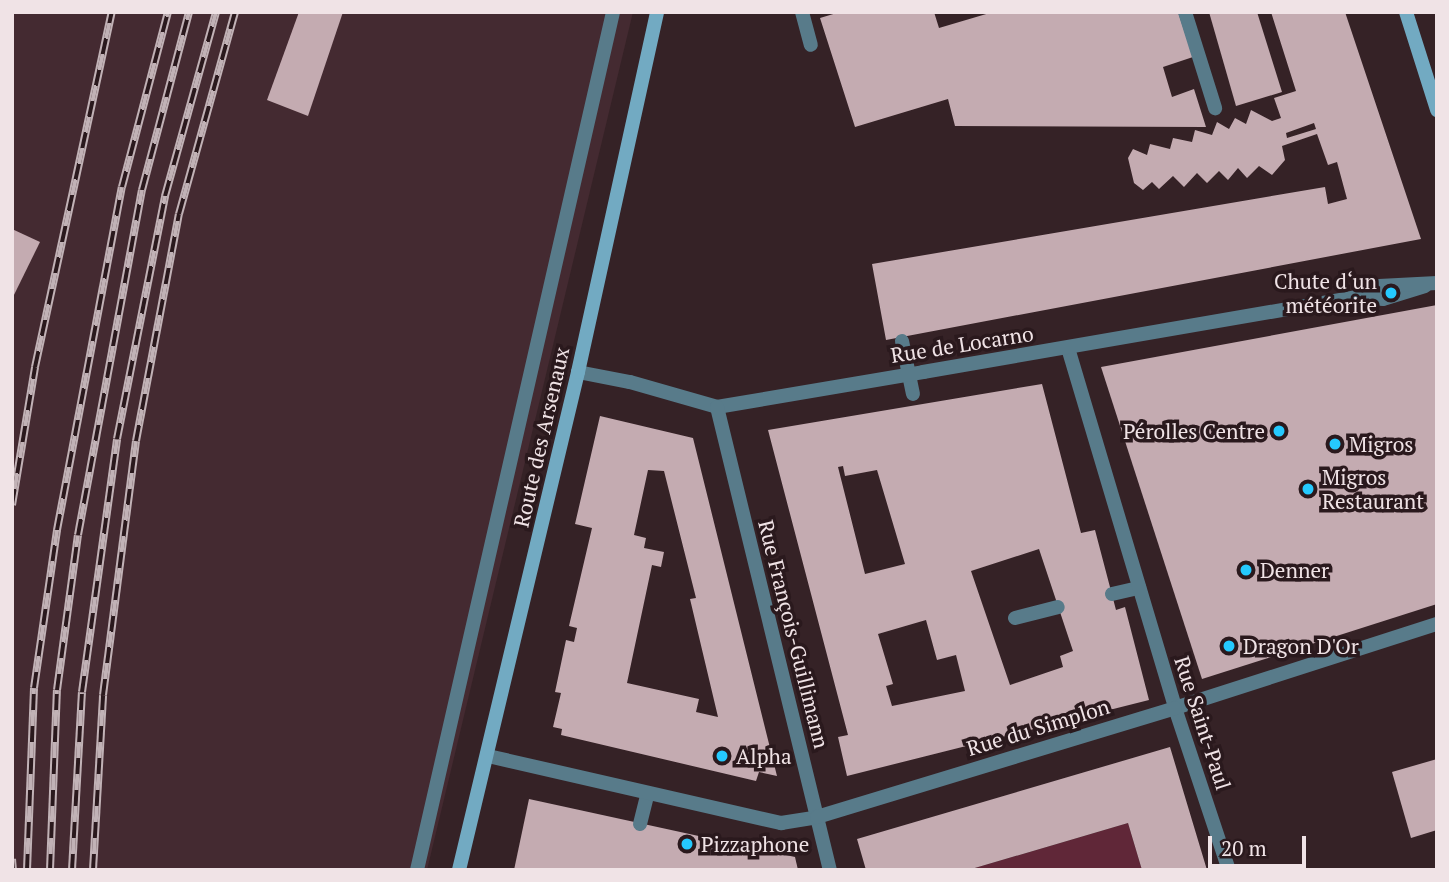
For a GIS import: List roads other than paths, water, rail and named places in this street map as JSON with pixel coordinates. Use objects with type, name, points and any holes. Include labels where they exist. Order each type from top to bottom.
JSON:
[{"type":"main road","name":"Route des Arsenaux","points":[[459,870],[578,372],[657,12]]},
{"type":"main road","points":[[1406,12],[1437,110]]},
{"type":"street","points":[[417,870],[613,12]]},
{"type":"street","points":[[802,12],[811,45]]},
{"type":"street","points":[[1185,12],[1215,107]]},
{"type":"street","name":"Rue de Locarno","points":[[578,372],[630,382],[717,407],[1355,297],[1379,286],[1434,283]]},
{"type":"street","points":[[902,341],[916,373],[913,394]]},
{"type":"street","name":"Rue Saint-Paul","points":[[1068,348],[1175,708],[1229,870]]},
{"type":"street","name":"Rue François-Guillimann","points":[[717,407],[830,870]]},
{"type":"street","points":[[1112,594],[1139,588]]},
{"type":"street","points":[[1015,618],[1058,607]]},
{"type":"street","name":"Rue du Simplon","points":[[488,756],[781,823],[817,817],[1175,708],[1437,624]]},
{"type":"street","points":[[640,824],[648,793]]},
{"type":"railway","points":[[12,505],[35,367],[112,12]]},
{"type":"railway","points":[[27,870],[34,688],[57,530],[122,187],[168,12]]},
{"type":"railway","points":[[50,870],[57,690],[78,535],[142,190],[189,12]]},
{"type":"railway","points":[[72,870],[82,692],[117,439],[165,196],[216,12]]},
{"type":"railway","points":[[93,870],[103,695],[136,441],[179,214],[235,12]]},
{"type":"railway","points":[[12,859],[13,870]]},
{"type":"place","name":"Chute d‘un météorite","points":[[1391,293]]},
{"type":"place","name":"Pérolles Centre","points":[[1279,431]]},
{"type":"place","name":"Migros","points":[[1335,444]]},
{"type":"place","name":"Migros Restaurant","points":[[1308,489]]},
{"type":"place","name":"Denner","points":[[1246,570]]},
{"type":"place","name":"Dragon D'Or","points":[[1229,646]]},
{"type":"place","name":"Alpha","points":[[722,756]]},
{"type":"place","name":"Pizzaphone","points":[[687,844]]}]
